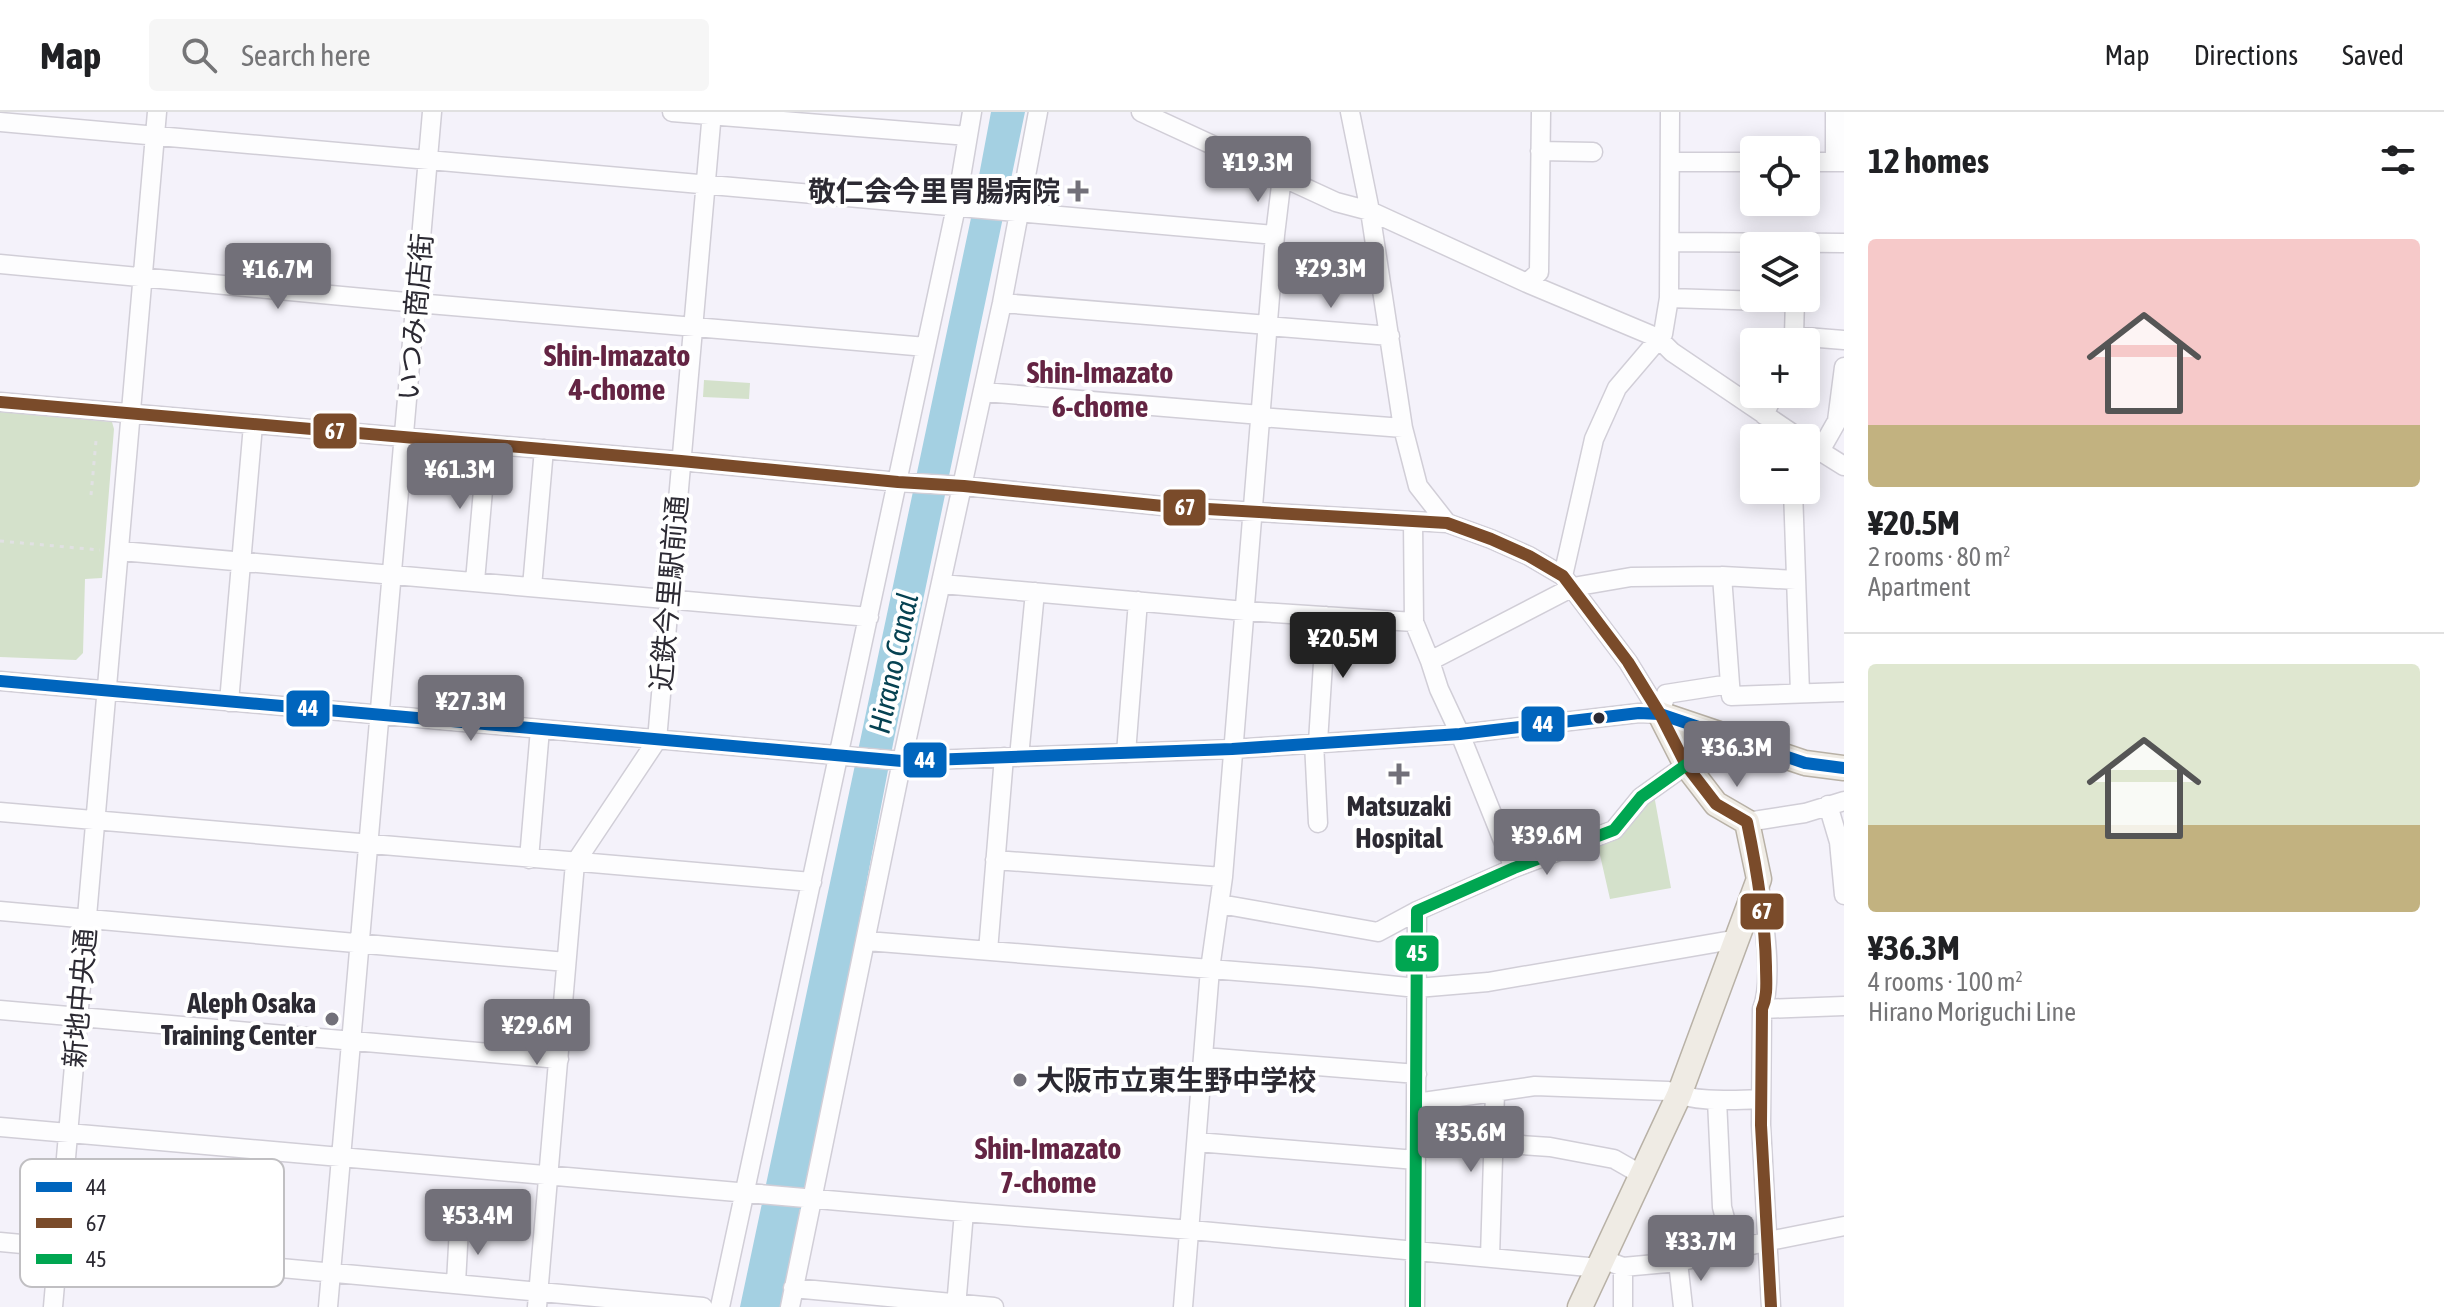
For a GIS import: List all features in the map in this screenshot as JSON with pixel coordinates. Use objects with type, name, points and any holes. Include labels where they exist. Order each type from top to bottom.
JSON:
[{"type":"main road","points":[[1580,1307],[1608,1265],[1642,1175],[1679,1095],[1759,879],[1747,822],[1716,804],[1686,765],[1660,714]]},
{"type":"main road","points":[[1660,714],[1805,763],[1844,768]]},
{"type":"street","name":"新地中央通","points":[[67,1159],[107,690],[114,551],[131,414],[157,112]]},
{"type":"street","name":"いつみ商店街","points":[[328,1307],[432,112]]},
{"type":"street","points":[[672,112],[968,136]]},
{"type":"street","points":[[720,1307],[869,617],[902,482],[926,347],[961,208],[972,112]]},
{"type":"street","points":[[790,1307],[902,761],[984,392],[1038,112]]},
{"type":"street","points":[[1141,112],[1175,119],[1282,177],[1336,202],[1370,211],[1527,283],[1658,338],[1672,352],[1777,424]]},
{"type":"street","points":[[1350,112],[1370,211],[1403,428],[1418,486],[1447,523]]},
{"type":"street","points":[[1527,283],[1539,272],[1541,112]]},
{"type":"street","points":[[1568,581],[1594,439],[1617,388],[1663,334],[1669,298],[1670,112]]},
{"type":"street","points":[[1835,112],[1840,162]]},
{"type":"street","name":"近鉄今里駅前通","points":[[657,740],[712,114]]},
{"type":"street","points":[[0,122],[90,121],[155,136],[1275,235]]},
{"type":"street","points":[[1540,151],[1593,152]]},
{"type":"street","points":[[1670,162],[1740,162]]},
{"type":"street","points":[[1183,1307],[1210,969],[1223,877],[1282,177]]},
{"type":"street","points":[[1670,242],[1740,244]]},
{"type":"street","points":[[1820,244],[1844,243]]},
{"type":"street","points":[[0,264],[926,347]]},
{"type":"street","points":[[1669,298],[1740,299]]},
{"type":"street","points":[[1002,303],[1390,336]]},
{"type":"street","points":[[1820,340],[1844,340]]},
{"type":"street","points":[[1820,430],[1837,421],[1844,367]]},
{"type":"street","points":[[984,392],[1403,428]]},
{"type":"street","points":[[0,402],[1173,507],[1447,523],[1491,539],[1568,581],[1628,662],[1660,714]]},
{"type":"street","points":[[1764,415],[1767,408]]},
{"type":"street","points":[[229,702],[253,425]]},
{"type":"street","points":[[475,581],[487,445]]},
{"type":"street","points":[[532,587],[544,449]]},
{"type":"street","points":[[1820,452],[1844,466]]},
{"type":"street","points":[[1793,504],[1800,693]]},
{"type":"street","points":[[1413,522],[1414,622],[1514,868]]},
{"type":"street","points":[[114,551],[869,617]]},
{"type":"street","points":[[1722,576],[1731,696],[1844,692]]},
{"type":"street","points":[[1430,661],[1568,581],[1722,576],[1796,580]]},
{"type":"street","points":[[942,584],[1245,611],[1414,622]]},
{"type":"street","points":[[988,951],[995,860],[1035,592]]},
{"type":"street","points":[[1126,753],[1138,601]]},
{"type":"street","points":[[1318,823],[1316,742],[1326,616]]},
{"type":"street","points":[[0,681],[902,761],[1232,749],[1460,734],[1639,713],[1660,714]]},
{"type":"street","points":[[1660,714],[1666,694],[1730,684]]},
{"type":"street","points":[[529,859],[540,729]]},
{"type":"street","points":[[538,1298],[575,863],[657,740]]},
{"type":"street","points":[[1220,904],[1378,932],[1514,868],[1614,830],[1641,797],[1686,765]]},
{"type":"street","points":[[1747,822],[1805,813],[1836,803],[1844,895]]},
{"type":"street","points":[[0,812],[812,882]]},
{"type":"street","points":[[995,860],[1223,877]]},
{"type":"street","points":[[1759,879],[1766,936],[1761,1099],[1771,1307]]},
{"type":"street","points":[[0,911],[566,962]]},
{"type":"street","points":[[1415,1307],[1417,911]]},
{"type":"street","points":[[867,941],[1417,988],[1488,982],[1738,939]]},
{"type":"street","points":[[1762,1009],[1844,1006]]},
{"type":"street","points":[[0,1010],[559,1059]]},
{"type":"street","points":[[1204,1057],[1417,1074]]},
{"type":"street","points":[[1416,1103],[1535,1086],[1646,1089],[1717,1100],[1761,1099]]},
{"type":"street","points":[[1490,1257],[1495,1092]]},
{"type":"street","points":[[1717,1100],[1722,1207],[1733,1249]]},
{"type":"street","points":[[0,1127],[1414,1251],[1608,1265],[1678,1262],[1844,1226]]},
{"type":"street","points":[[1197,1142],[1416,1160]]},
{"type":"street","points":[[1493,1143],[1550,1147],[1614,1159],[1642,1175]]},
{"type":"street","points":[[956,1305],[964,1212]]},
{"type":"street","points":[[456,1283],[459,1228]]},
{"type":"street","points":[[0,1242],[20,1244]]},
{"type":"street","points":[[1678,1262],[1683,1307]]},
{"type":"street","points":[[1608,1265],[1623,1307]]},
{"type":"street","points":[[284,1269],[456,1283],[538,1298],[703,1307]]},
{"type":"street","name":"新地中央通","points":[[53,1307],[55,1287]]},
{"type":"street","points":[[793,1288],[994,1307]]},
{"type":"path","points":[[91,495],[96,441]]},
{"type":"path","points":[[0,541],[114,551]]},
{"type":"green space","points":[[704,380],[750,383],[749,399],[703,397]]},
{"type":"green space","points":[[0,412],[112,422],[114,429],[102,578],[85,579],[83,653],[76,660],[0,657]]},
{"type":"green space","points":[[1654,795],[1671,888],[1610,899],[1597,842]]},
{"type":"water","name":"Hirano Canal","points":[[991,112],[1025,112],[893,744],[809,1183],[781,1307],[740,1307],[971,218]]},
{"type":"transit line","name":"67","points":[[0,402],[1173,507],[1447,523],[1529,556],[1563,576],[1628,662],[1686,765],[1716,804],[1747,822],[1760,894],[1765,948],[1761,1125],[1771,1307]]},
{"type":"transit line","name":"44","points":[[0,681],[902,761],[1232,749],[1460,734],[1639,713],[1660,714],[1805,763],[1844,768]]},
{"type":"transit line","name":"45","points":[[1415,1307],[1417,911],[1514,868],[1614,830],[1641,797],[1686,765]]},
{"type":"place","name":"敬仁会今里胃腸病院","points":[[1078,191]]},
{"type":"place","name":"Matsuzaki Hospital","points":[[1399,774]]},
{"type":"place","name":"Aleph Osaka Training Center","points":[[332,1019]]},
{"type":"place","name":"大阪市立東生野中学校","points":[[1020,1080]]},
{"type":"district","name":"Shin-Imazato 4-chome","points":[[617,372]]},
{"type":"district","name":"Shin-Imazato 6-chome","points":[[1100,389]]},
{"type":"district","name":"Shin-Imazato 7-chome","points":[[1048,1165]]}]
